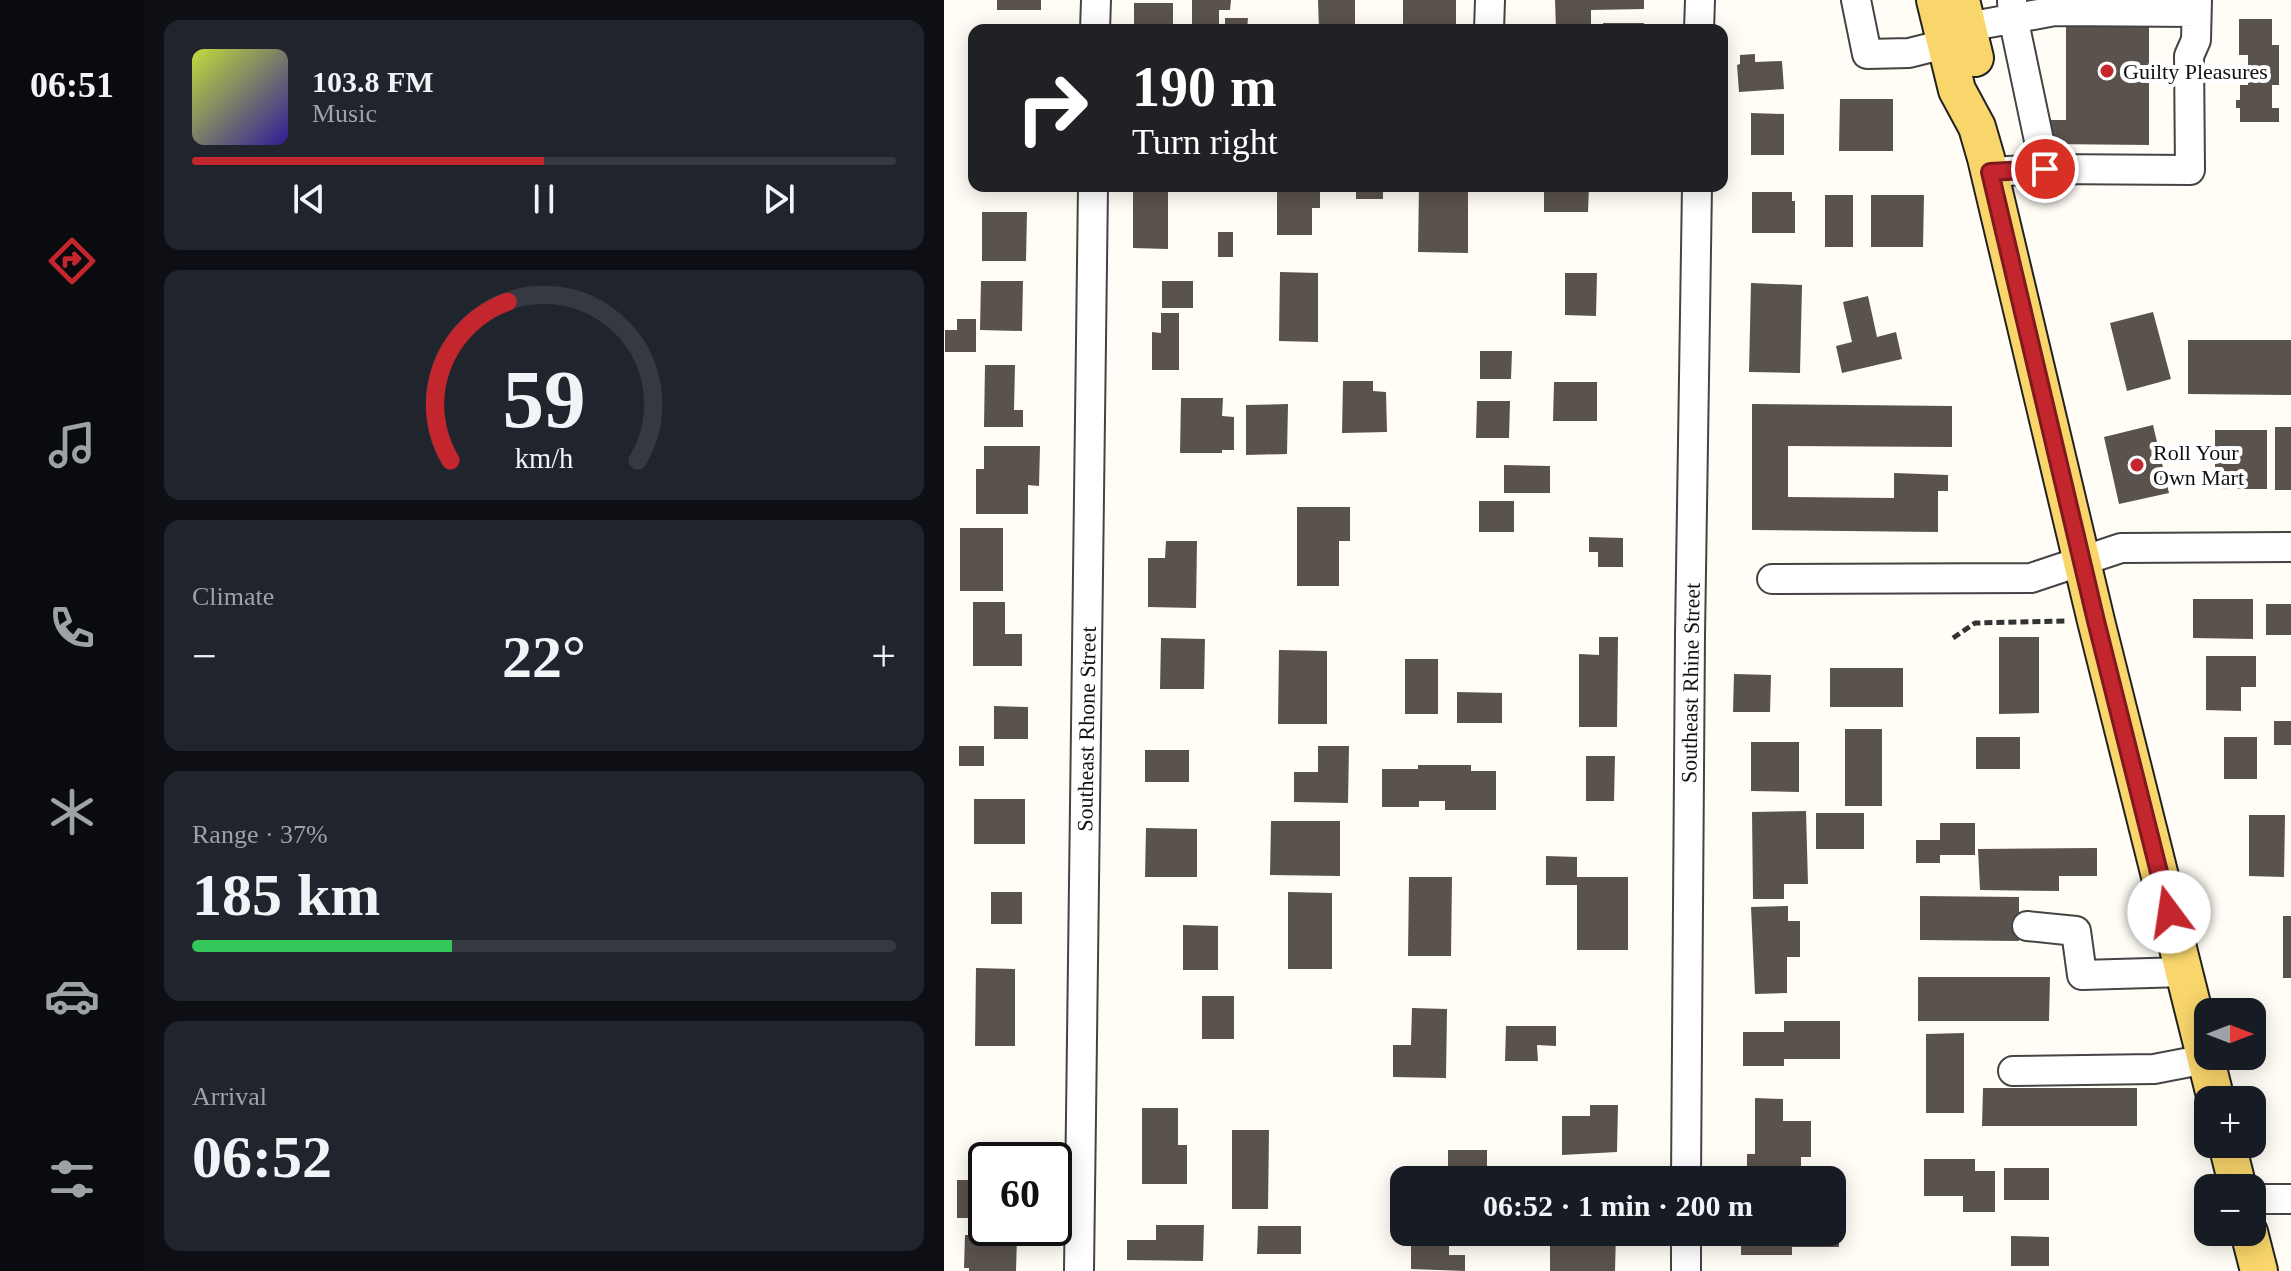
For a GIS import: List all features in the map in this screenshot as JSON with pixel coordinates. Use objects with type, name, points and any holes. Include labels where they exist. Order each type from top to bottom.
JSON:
[{"type":"main road","points":[[1935,0],[1958,24],[1957,90],[1977,127],[1990,172],[2096,621],[2194,1012]]},
{"type":"main road","points":[[2253,1246],[2259,1271]]},
{"type":"street","points":[[1095,24],[1096,0]]},
{"type":"street","points":[[1489,24],[1490,0]]},
{"type":"street","points":[[1699,24],[1700,0]]},
{"type":"street","points":[[1856,0],[1867,54],[1909,53],[1958,24],[2013,9],[2055,11],[2197,6],[2196,40],[2189,56],[2190,170],[2045,169],[1990,172]]},
{"type":"street","points":[[2013,9],[2045,169]]},
{"type":"street","name":"Southeast Rhone Street","points":[[1079,1271],[1093,192]]},
{"type":"street","name":"Southeast Rhine Street","points":[[1686,1166],[1697,192]]},
{"type":"street","points":[[1772,579],[2031,578],[2121,548],[2291,547]]},
{"type":"street","points":[[2027,926],[2076,931],[2082,975],[2184,972]]},
{"type":"street","points":[[2013,1071],[2154,1069],[2194,1061]]},
{"type":"street","points":[[2266,1199],[2291,1199]]},
{"type":"street","points":[[1686,1246],[1686,1271]]},
{"type":"path","points":[[1953,638],[1975,623],[2096,621]]},
{"type":"building","points":[[997,0],[1041,0],[1041,10],[997,10]]},
{"type":"building","points":[[1192,0],[1231,0],[1230,10],[1219,10],[1219,24],[1192,24]]},
{"type":"building","points":[[1318,0],[1355,0],[1355,24],[1319,24]]},
{"type":"building","points":[[1403,0],[1456,0],[1456,24],[1403,24]]},
{"type":"building","points":[[1555,0],[1644,0],[1644,9],[1591,10],[1591,24],[1556,24]]},
{"type":"building","points":[[1134,3],[1173,3],[1173,24],[1134,24]]},
{"type":"building","name":"Guilty Pleasures","points":[[2066,16],[2149,21],[2149,145],[2048,144],[2049,120],[2066,120]]},
{"type":"building","points":[[1225,18],[1248,18],[1248,24],[1225,24]]},
{"type":"building","points":[[2239,19],[2272,19],[2272,45],[2279,45],[2279,85],[2272,85],[2272,108],[2279,108],[2279,122],[2240,122],[2240,108],[2236,108],[2236,100],[2240,100],[2240,85],[2248,85],[2248,55],[2239,55]]},
{"type":"building","points":[[1603,23],[1644,23],[1644,24]]},
{"type":"building","points":[[1755,54],[1755,62],[1782,61],[1784,89],[1739,92],[1737,65],[1740,64],[1740,55]]},
{"type":"building","points":[[1840,99],[1893,99],[1893,151],[1839,151]]},
{"type":"building","points":[[1751,113],[1784,114],[1784,155],[1751,155]]},
{"type":"building","points":[[1133,192],[1168,192],[1168,249],[1133,248]]},
{"type":"building","points":[[1277,192],[1320,192],[1320,208],[1312,208],[1312,235],[1277,235]]},
{"type":"building","points":[[1356,192],[1383,192],[1383,199],[1356,199]]},
{"type":"building","points":[[1419,192],[1468,192],[1468,253],[1418,252]]},
{"type":"building","points":[[1544,192],[1589,192],[1588,212],[1544,212]]},
{"type":"building","points":[[1752,192],[1792,192],[1795,233],[1752,233]]},
{"type":"building","points":[[1825,195],[1853,195],[1853,247],[1825,247]]},
{"type":"building","points":[[1871,195],[1924,195],[1923,247],[1871,247]]},
{"type":"building","points":[[982,212],[1027,212],[1026,261],[982,261]]},
{"type":"building","points":[[1218,232],[1233,232],[1233,257],[1218,257]]},
{"type":"building","points":[[1280,272],[1318,273],[1318,342],[1279,341]]},
{"type":"building","points":[[1565,273],[1597,273],[1596,316],[1565,315]]},
{"type":"building","points":[[981,281],[1023,281],[1022,331],[980,330]]},
{"type":"building","points":[[1162,281],[1193,281],[1193,308],[1162,308]]},
{"type":"building","points":[[1751,283],[1802,285],[1800,373],[1749,372]]},
{"type":"building","points":[[1868,296],[1877,337],[1896,332],[1902,359],[1842,373],[1836,346],[1852,342],[1843,302]]},
{"type":"building","points":[[2153,312],[2171,379],[2127,391],[2110,323]]},
{"type":"building","points":[[1161,313],[1179,313],[1179,370],[1152,370],[1152,332],[1161,333]]},
{"type":"building","points":[[957,319],[976,319],[976,352],[945,352],[945,330],[957,330]]},
{"type":"building","points":[[2188,340],[2291,340],[2291,395],[2188,394]]},
{"type":"building","points":[[1480,351],[1512,351],[1511,379],[1480,379]]},
{"type":"building","points":[[985,365],[1015,365],[1014,410],[1023,410],[1023,427],[984,427]]},
{"type":"building","points":[[1343,381],[1373,381],[1373,391],[1386,392],[1387,432],[1342,433]]},
{"type":"building","points":[[1554,382],[1597,382],[1597,421],[1553,421]]},
{"type":"building","points":[[1181,398],[1223,398],[1222,416],[1234,417],[1234,450],[1180,453]]},
{"type":"building","points":[[1477,401],[1510,401],[1509,438],[1476,438]]},
{"type":"building","points":[[1288,404],[1287,454],[1246,455],[1246,405]]},
{"type":"building","points":[[1752,404],[1952,406],[1952,447],[1788,446],[1788,497],[1894,498],[1894,473],[1948,475],[1948,491],[1938,491],[1938,532],[1752,530]]},
{"type":"building","points":[[2153,425],[2169,493],[2119,504],[2104,437]]},
{"type":"building","points":[[2275,427],[2291,427],[2291,490],[2275,490]]},
{"type":"building","points":[[2215,430],[2267,430],[2267,489],[2215,489]]},
{"type":"building","points":[[984,446],[1040,446],[1039,486],[1028,485],[1028,514],[976,514],[976,469],[984,469]]},
{"type":"building","points":[[1504,465],[1550,466],[1550,493],[1504,493]]},
{"type":"building","points":[[1479,501],[1514,501],[1514,532],[1479,532]]},
{"type":"building","points":[[1297,507],[1350,507],[1350,541],[1339,541],[1339,586],[1297,586]]},
{"type":"building","points":[[960,528],[1003,528],[1003,591],[960,591]]},
{"type":"building","points":[[1589,537],[1623,538],[1623,567],[1598,567],[1598,552],[1589,552]]},
{"type":"building","points":[[1166,541],[1197,541],[1196,608],[1148,607],[1148,558],[1165,558]]},
{"type":"building","points":[[2193,599],[2253,599],[2253,639],[2193,638]]},
{"type":"building","points":[[973,602],[1005,602],[1005,634],[1022,634],[1022,666],[973,666]]},
{"type":"building","points":[[2266,604],[2291,604],[2291,635],[2266,635]]},
{"type":"building","points":[[1599,637],[1618,637],[1617,727],[1579,727],[1579,654],[1599,655]]},
{"type":"building","points":[[1999,637],[2039,637],[2039,713],[1999,714]]},
{"type":"building","points":[[1161,638],[1205,639],[1204,689],[1160,689]]},
{"type":"building","points":[[1279,650],[1327,651],[1327,724],[1278,724]]},
{"type":"building","points":[[2206,656],[2256,656],[2256,687],[2241,687],[2241,711],[2206,710]]},
{"type":"building","points":[[1405,659],[1438,659],[1438,714],[1405,714]]},
{"type":"building","points":[[1830,668],[1903,668],[1903,707],[1830,707]]},
{"type":"building","points":[[1734,674],[1771,675],[1770,712],[1733,712]]},
{"type":"building","points":[[1457,692],[1502,693],[1502,723],[1457,723]]},
{"type":"building","points":[[994,706],[1028,707],[1028,739],[994,739]]},
{"type":"building","points":[[2274,721],[2291,721],[2291,745],[2274,745]]},
{"type":"building","points":[[1845,729],[1882,729],[1882,806],[1845,806]]},
{"type":"building","points":[[1976,737],[2020,737],[2020,769],[1976,769]]},
{"type":"building","points":[[2224,737],[2257,737],[2257,779],[2224,779]]},
{"type":"building","points":[[1751,742],[1799,742],[1799,792],[1751,791]]},
{"type":"building","points":[[959,746],[984,746],[984,766],[959,766]]},
{"type":"building","points":[[1318,746],[1349,746],[1348,803],[1294,802],[1294,772],[1318,772]]},
{"type":"building","points":[[1145,750],[1189,750],[1189,782],[1145,782]]},
{"type":"building","points":[[1586,756],[1615,756],[1614,801],[1586,801]]},
{"type":"building","points":[[1418,765],[1471,765],[1471,771],[1496,771],[1496,810],[1445,810],[1445,801],[1419,801],[1419,807],[1382,807],[1382,769],[1418,769]]},
{"type":"building","points":[[974,799],[1025,799],[1025,844],[974,844]]},
{"type":"building","points":[[1806,811],[1808,884],[1784,884],[1784,899],[1753,899],[1752,812]]},
{"type":"building","points":[[1816,813],[1864,813],[1864,849],[1816,849]]},
{"type":"building","points":[[2249,815],[2285,815],[2284,877],[2249,876]]},
{"type":"building","points":[[1271,821],[1340,821],[1340,876],[1270,875]]},
{"type":"building","points":[[1940,823],[1975,823],[1975,855],[1940,855],[1940,863],[1916,863],[1916,840],[1940,840]]},
{"type":"building","points":[[1146,828],[1197,829],[1197,877],[1145,877]]},
{"type":"building","points":[[2097,848],[2097,876],[2059,876],[2059,891],[1980,890],[1978,849]]},
{"type":"building","points":[[1546,856],[1577,857],[1577,877],[1628,877],[1628,950],[1577,950],[1577,885],[1546,885]]},
{"type":"building","points":[[1409,877],[1452,877],[1451,956],[1408,956]]},
{"type":"building","points":[[991,892],[1022,892],[1022,924],[991,924]]},
{"type":"building","points":[[1288,892],[1332,893],[1332,969],[1288,969]]},
{"type":"building","points":[[1920,896],[2019,897],[2019,941],[1920,940]]},
{"type":"building","points":[[1788,906],[1788,921],[1800,921],[1800,957],[1787,957],[1787,993],[1755,994],[1751,907]]},
{"type":"building","points":[[2283,916],[2291,916],[2291,978],[2283,978]]},
{"type":"building","points":[[1183,925],[1218,926],[1218,970],[1183,970]]},
{"type":"building","points":[[976,968],[1015,969],[1015,1046],[975,1046]]},
{"type":"building","points":[[1918,977],[2050,977],[2049,1021],[1918,1021]]},
{"type":"building","points":[[1202,996],[1234,996],[1234,1039],[1202,1039]]},
{"type":"building","points":[[1412,1008],[1447,1009],[1446,1078],[1393,1077],[1393,1045],[1411,1045]]},
{"type":"building","points":[[1784,1021],[1840,1021],[1840,1059],[1784,1059],[1784,1066],[1743,1066],[1743,1032],[1784,1032]]},
{"type":"building","points":[[1506,1026],[1556,1026],[1556,1046],[1537,1045],[1538,1061],[1505,1061]]},
{"type":"building","points":[[1964,1033],[1964,1113],[1926,1113],[1926,1034]]},
{"type":"building","points":[[1983,1088],[2137,1088],[2137,1126],[1982,1126]]},
{"type":"building","points":[[1755,1098],[1783,1099],[1783,1121],[1811,1121],[1811,1157],[1801,1157],[1801,1166],[1747,1166],[1747,1154],[1755,1154]]},
{"type":"building","points":[[1590,1105],[1618,1105],[1617,1152],[1562,1155],[1562,1116],[1590,1116]]},
{"type":"building","points":[[1142,1108],[1178,1108],[1178,1145],[1187,1145],[1187,1184],[1142,1184]]},
{"type":"building","points":[[1232,1130],[1269,1130],[1268,1209],[1232,1209]]},
{"type":"building","points":[[1448,1150],[1487,1150],[1487,1166],[1448,1166]]},
{"type":"building","points":[[1924,1159],[1975,1159],[1975,1171],[1995,1171],[1995,1212],[1963,1212],[1963,1196],[1924,1196]]},
{"type":"building","points":[[2004,1168],[2049,1168],[2049,1200],[2004,1200]]},
{"type":"building","points":[[957,1180],[968,1180],[968,1218],[957,1218]]},
{"type":"building","points":[[1156,1225],[1204,1225],[1203,1261],[1127,1260],[1127,1240],[1156,1240]]},
{"type":"building","points":[[1258,1226],[1301,1226],[1301,1254],[1257,1254]]},
{"type":"building","points":[[965,1235],[968,1235],[968,1246],[1017,1246],[1016,1271],[969,1271],[969,1268],[964,1268]]},
{"type":"building","points":[[2011,1236],[2049,1237],[2049,1266],[2011,1266]]},
{"type":"building","points":[[1411,1246],[1449,1246],[1449,1255],[1465,1255],[1465,1271],[1411,1269]]},
{"type":"building","points":[[1550,1246],[1616,1246],[1615,1271],[1550,1271]]},
{"type":"building","points":[[1741,1246],[1839,1246],[1792,1247],[1792,1255],[1741,1255]]},
{"type":"place","name":"Guilty Pleasures","points":[[2107,71]]},
{"type":"place","name":"Roll Your Own Mart","points":[[2137,465]]},
{"type":"route","points":[[2045,169],[1990,172],[2096,621],[2169,912]]}]
